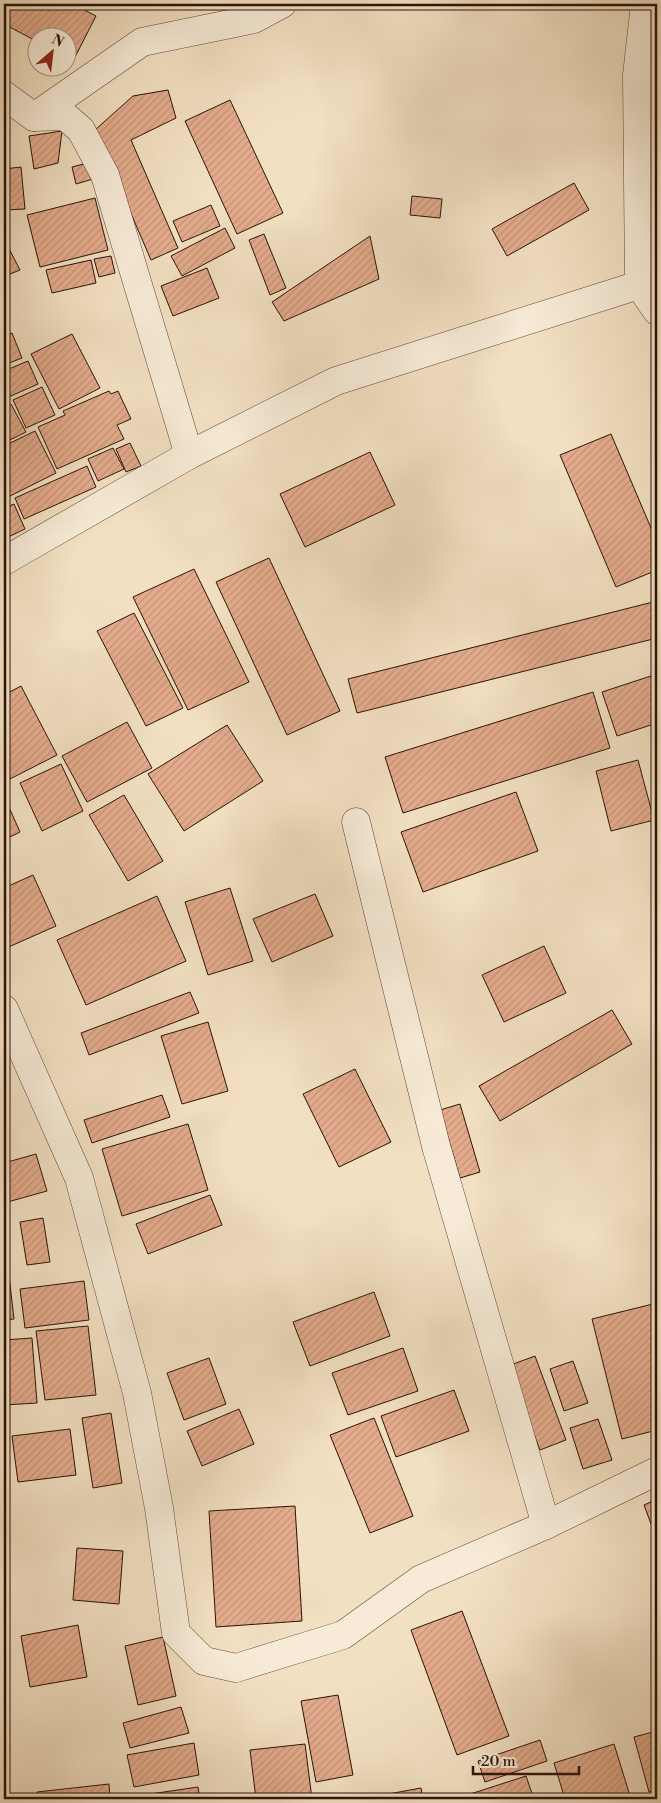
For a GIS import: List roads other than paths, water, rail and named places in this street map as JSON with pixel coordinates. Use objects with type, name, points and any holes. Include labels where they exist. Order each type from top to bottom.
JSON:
[{"type":"street","points":[[34,117],[142,42],[254,19],[282,4]]},
{"type":"street","points":[[645,4],[637,75],[648,280],[657,311]]},
{"type":"street","points":[[4,95],[34,117],[64,116],[81,130],[105,175],[189,455]]},
{"type":"street","points":[[4,561],[189,455],[336,381],[648,280]]},
{"type":"street","points":[[356,822],[436,1146],[546,1525]]},
{"type":"street","points":[[4,1009],[79,1178],[137,1393],[159,1508],[176,1633],[204,1661],[236,1668],[343,1635],[421,1580],[546,1525],[657,1471]]}]
